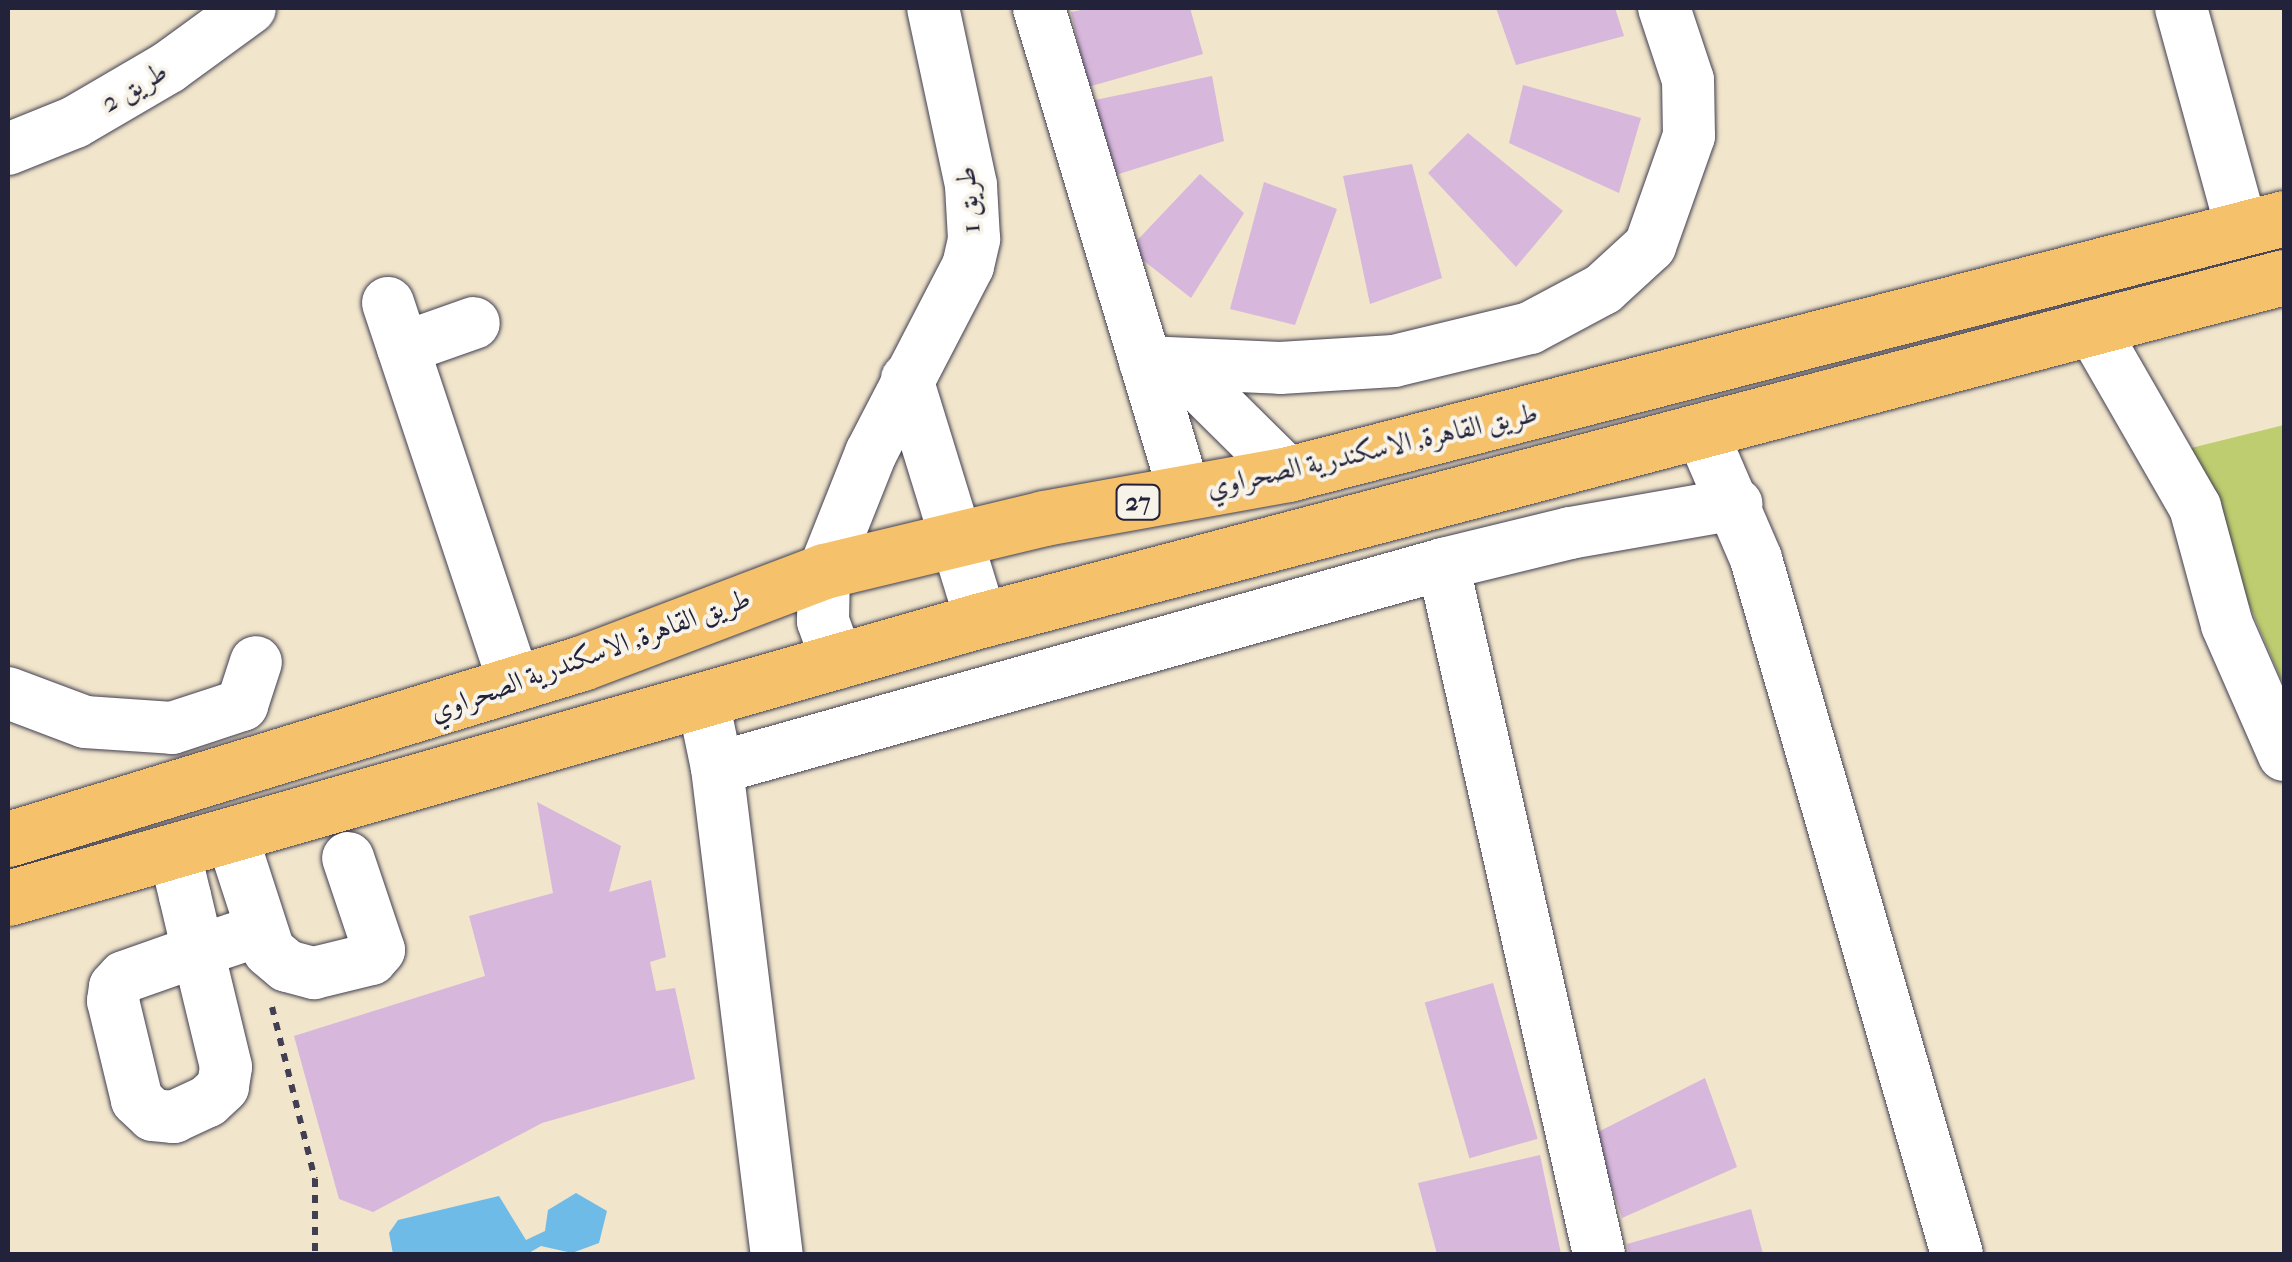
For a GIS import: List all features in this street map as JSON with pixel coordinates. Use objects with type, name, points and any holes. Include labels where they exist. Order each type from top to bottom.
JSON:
[{"type":"highway","name":"طريق القاهرة, الاسكندرية الصحراوي","points":[[8,838],[515,684],[824,570],[1288,474],[2263,224]]},
{"type":"highway","points":[[8,898],[981,620],[2284,277]]},
{"type":"street","name":"طريق 2","points":[[8,149],[75,122],[169,68],[250,8]]},
{"type":"street","name":"طريق 1","points":[[838,663],[822,622],[824,570],[907,379],[956,291],[974,240],[971,186],[933,8]]},
{"type":"street","points":[[1039,8],[1162,364],[1185,494]]},
{"type":"street","points":[[1162,364],[1394,362],[1530,328],[1603,289],[1650,246],[1689,136],[1688,80],[1664,8]]},
{"type":"street","points":[[2181,8],[2263,224]]},
{"type":"street","points":[[474,323],[395,326],[515,684]]},
{"type":"street","points":[[2092,328],[2195,508],[2227,625],[2284,756]]},
{"type":"street","points":[[1162,364],[1288,474]]},
{"type":"street","points":[[907,379],[926,452],[961,539],[981,620]]},
{"type":"street","points":[[1701,431],[1737,504],[1957,1254]]},
{"type":"street","points":[[717,768],[1444,564],[1588,529],[1737,504]]},
{"type":"street","points":[[1444,564],[1599,1254]]},
{"type":"street","points":[[8,692],[85,722],[172,728],[242,705],[256,662]]},
{"type":"street","points":[[702,701],[717,768],[777,1254]]},
{"type":"street","points":[[231,834],[265,940],[287,966],[314,973],[371,959],[378,950],[348,858]]},
{"type":"street","points":[[174,850],[198,951],[265,940]]},
{"type":"path","points":[[265,940],[274,1026],[315,1179],[316,1254]]},
{"type":"green space","points":[[2284,425],[2284,686],[2183,450]]},
{"type":"water","points":[[576,1193],[607,1211],[599,1243],[572,1253],[541,1246],[527,1254],[393,1254],[389,1233],[398,1220],[499,1196],[526,1240],[545,1231],[548,1210]]},
{"type":"building","points":[[1092,8],[1190,8],[1203,54],[1088,87],[1071,12]]},
{"type":"building","points":[[1496,8],[1615,8],[1624,36],[1516,65]]},
{"type":"building","points":[[1212,76],[1224,141],[1106,178],[1085,102]]},
{"type":"building","points":[[1523,85],[1641,118],[1619,193],[1509,143]]},
{"type":"building","points":[[1468,133],[1563,211],[1516,267],[1428,173]]},
{"type":"building","points":[[1412,164],[1442,278],[1370,304],[1343,176]]},
{"type":"building","points":[[1200,174],[1244,213],[1191,298],[1129,249]]},
{"type":"building","points":[[1264,182],[1337,209],[1295,325],[1230,309]]},
{"type":"building","points":[[537,802],[621,846],[609,892],[651,880],[666,957],[650,962],[656,991],[675,988],[695,1079],[542,1123],[373,1212],[339,1199],[294,1036],[485,976],[469,916],[553,893]]},
{"type":"building","points":[[1493,983],[1538,1139],[1469,1158],[1425,1003]]},
{"type":"building","points":[[1705,1078],[1737,1167],[1622,1218],[1594,1134]]},
{"type":"building","points":[[1540,1155],[1561,1254],[1437,1254],[1418,1183]]},
{"type":"building","points":[[1751,1209],[1763,1254],[1629,1254],[1627,1244]]}]
